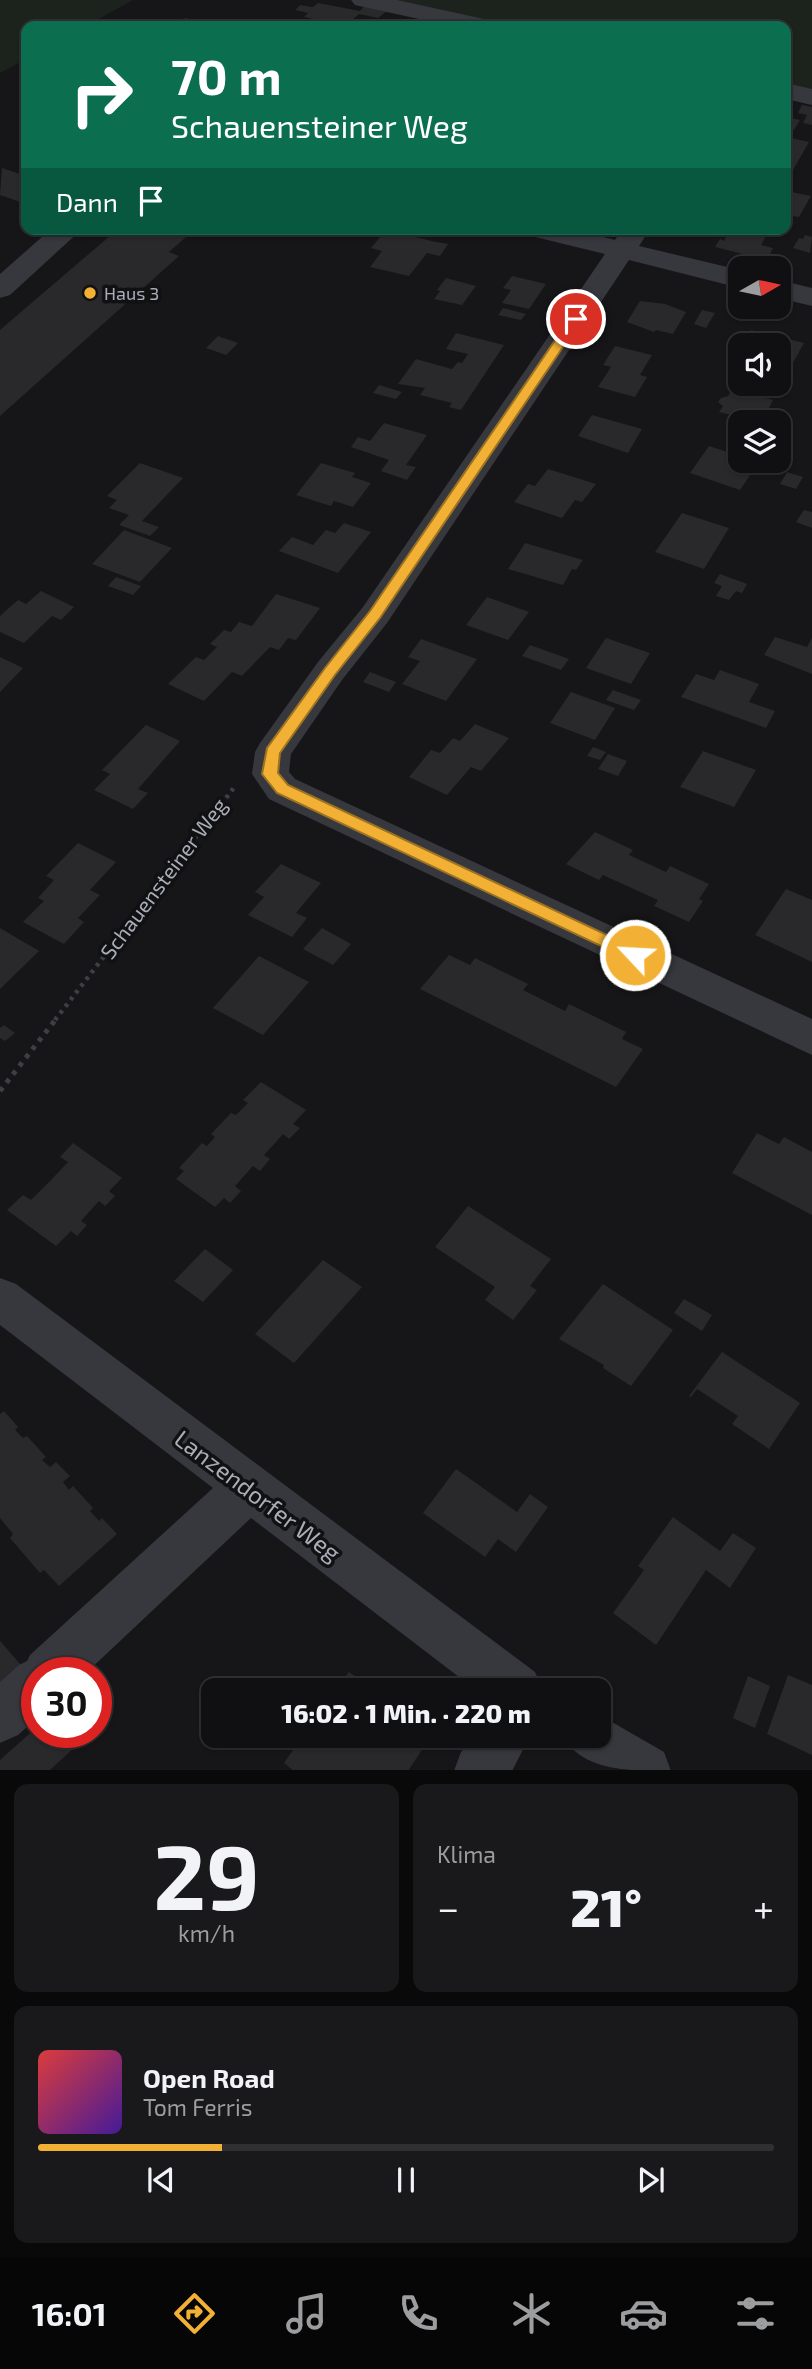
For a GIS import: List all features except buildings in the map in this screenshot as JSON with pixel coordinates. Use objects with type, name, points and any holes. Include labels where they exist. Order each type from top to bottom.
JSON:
[{"type":"street","points":[[363,0],[461,21]]},
{"type":"street","points":[[791,92],[812,97]]},
{"type":"street","points":[[0,289],[61,235]]},
{"type":"street","points":[[587,235],[629,240],[728,275]]},
{"type":"street","points":[[629,240],[375,615],[330,671],[273,752],[270,774],[282,789],[812,1038]]},
{"type":"street","points":[[791,292],[812,297]]},
{"type":"street","name":"Lanzendorfer Weg","points":[[0,1298],[501,1678]]},
{"type":"street","points":[[65,1657],[248,1488]]},
{"type":"street","points":[[0,1717],[21,1698]]},
{"type":"street","points":[[480,1770],[496,1748]]},
{"type":"street","points":[[609,1748],[645,1770]]},
{"type":"path","name":"Schauensteiner Weg","points":[[0,1091],[234,785],[270,774]]},
{"type":"shaded area","points":[[0,0],[133,0],[95,21],[21,21],[21,62],[0,73]]},
{"type":"shaded area","points":[[379,0],[812,0],[812,92],[791,87],[791,21],[479,21]]},
{"type":"place","name":"Haus 3","points":[[90,293]]},
{"type":"route","points":[[576,319],[375,615],[330,671],[273,752],[270,774],[282,789],[635,955]]}]
